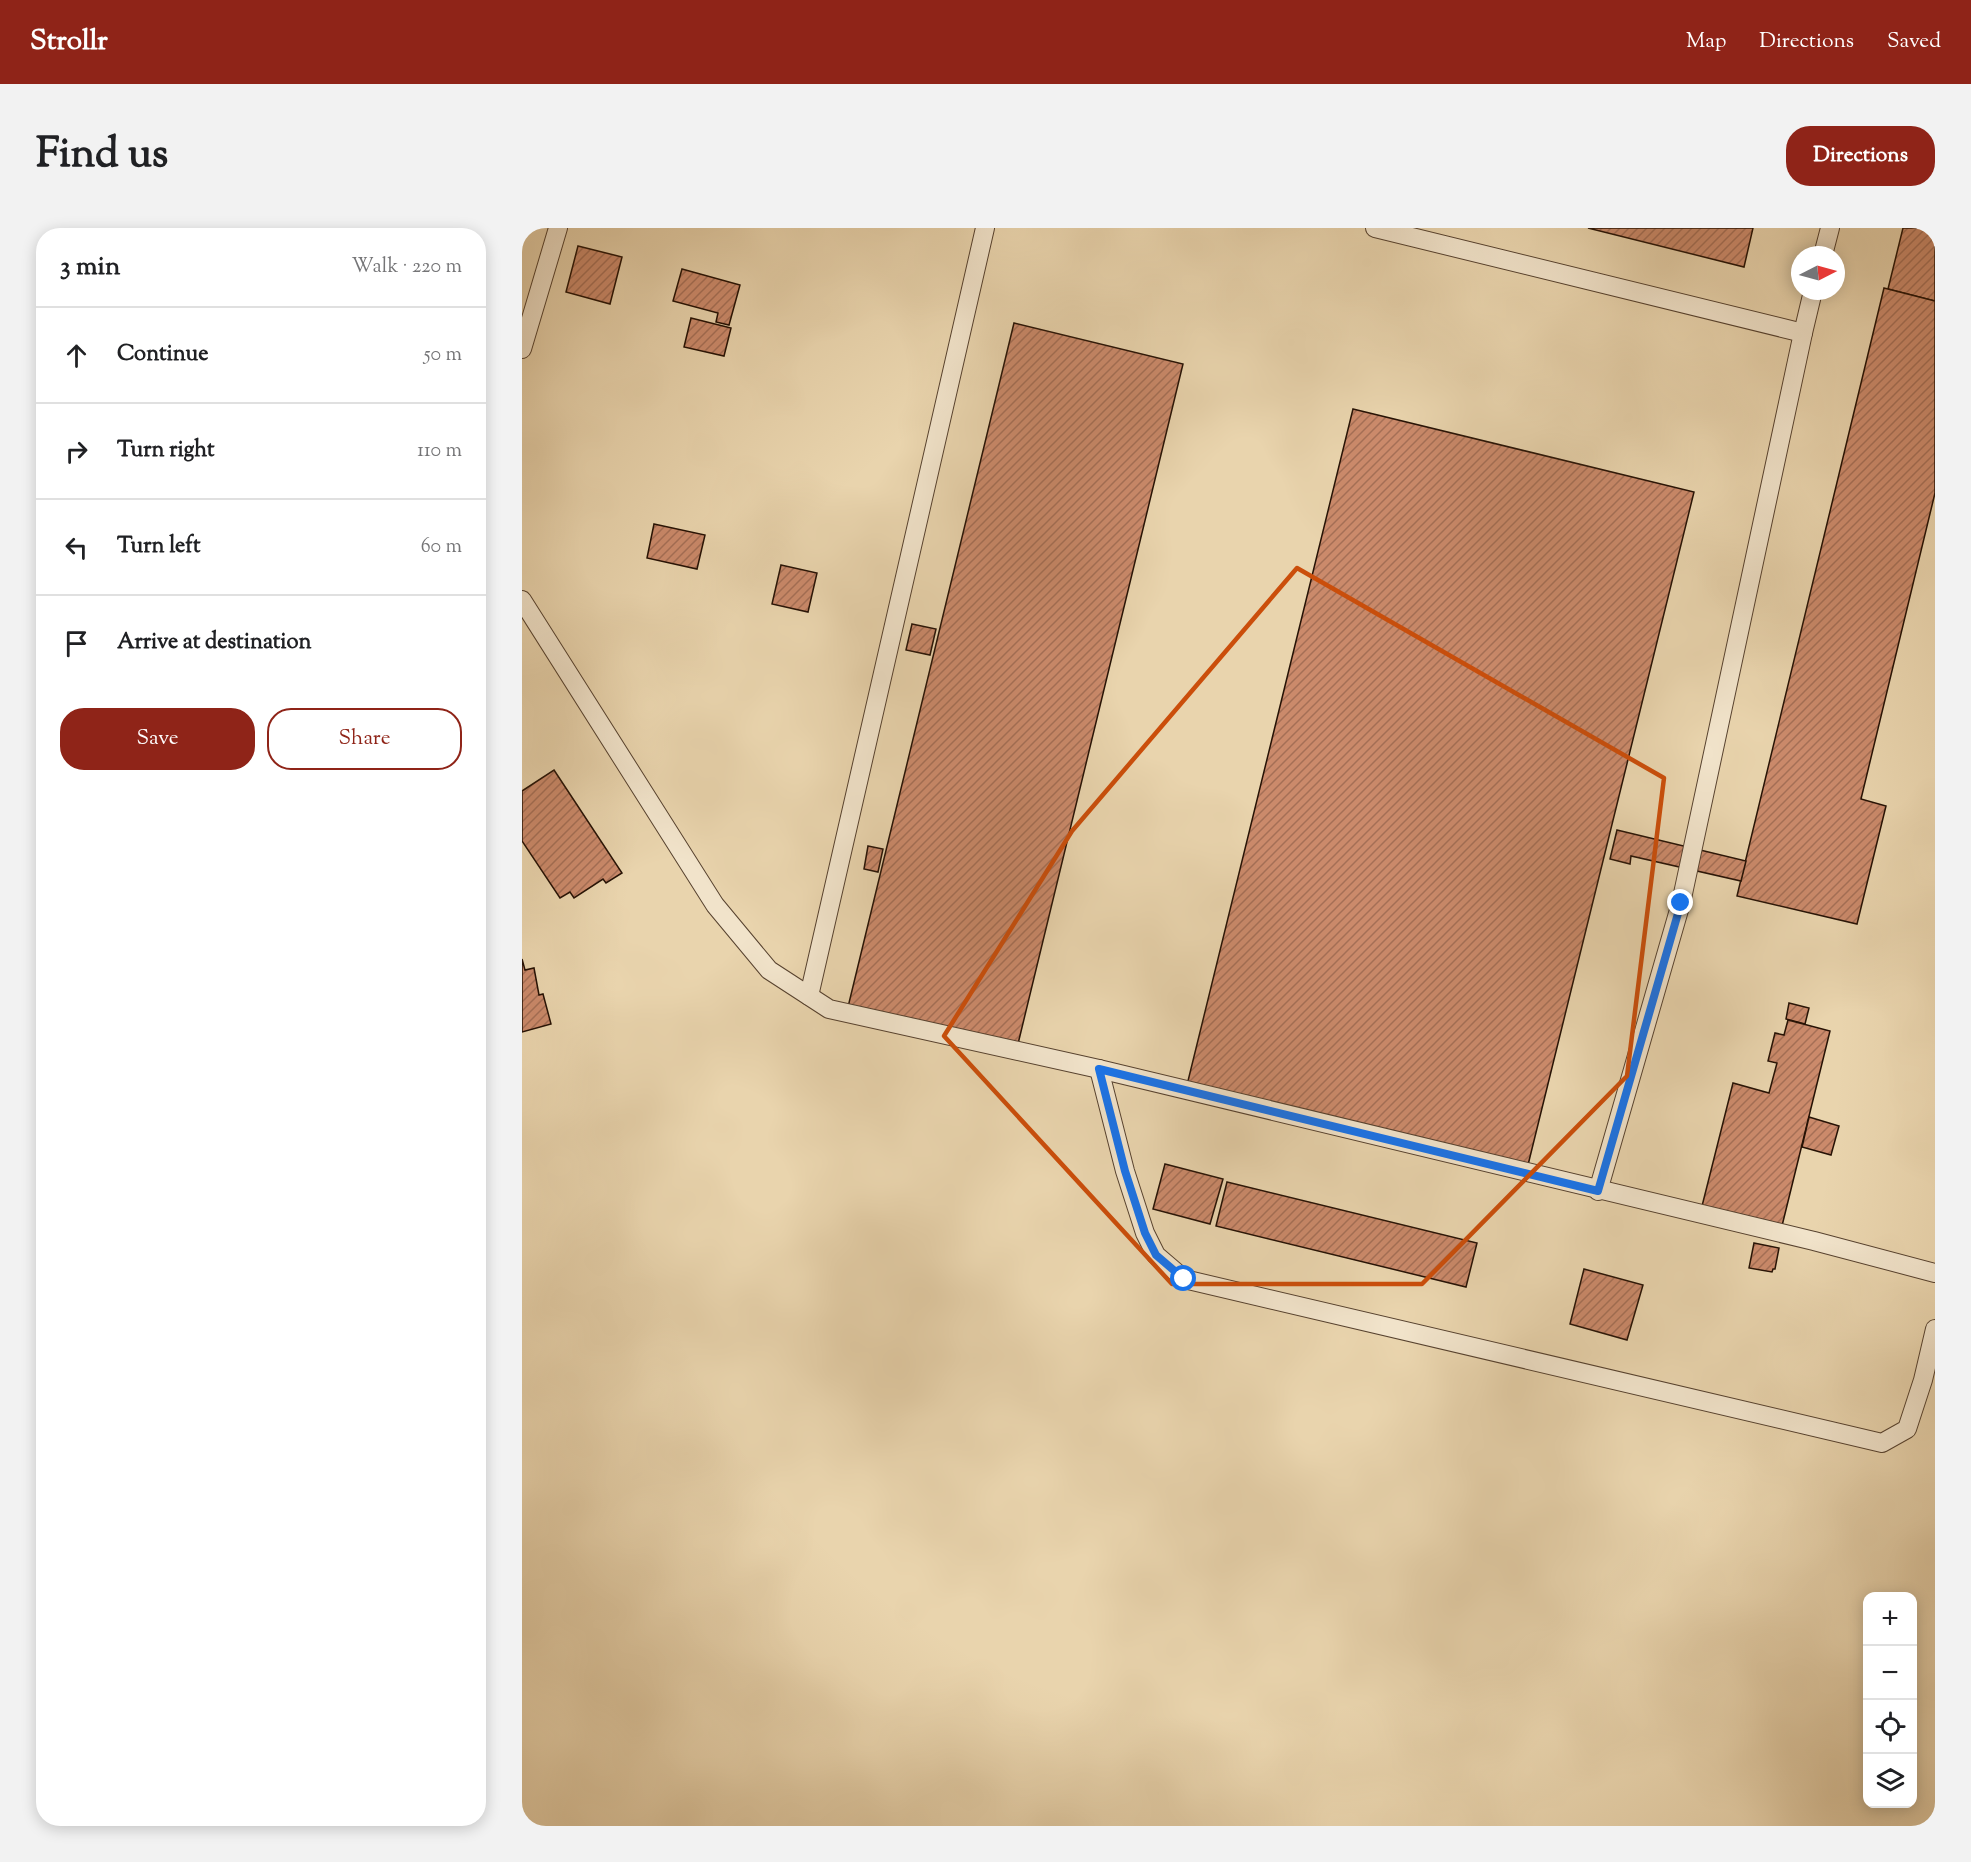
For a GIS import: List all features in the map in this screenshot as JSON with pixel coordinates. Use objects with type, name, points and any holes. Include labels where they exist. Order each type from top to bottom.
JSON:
[{"type":"lane","points":[[522,349],[558,228]]},
{"type":"lane","points":[[809,996],[986,228]]},
{"type":"lane","points":[[1375,228],[1803,333]]},
{"type":"lane","points":[[1825,246],[1830,228]]},
{"type":"lane","points":[[1598,1191],[1681,903],[1812,300]]},
{"type":"lane","points":[[522,600],[715,905],[769,970],[828,1009],[1099,1069],[1598,1191],[1814,1241],[1935,1273]]},
{"type":"lane","points":[[1099,1069],[1125,1171],[1145,1233],[1156,1255],[1184,1279],[1882,1443],[1907,1429],[1923,1380],[1935,1329]]},
{"type":"highlighted area","points":[[1297,568],[1664,778],[1627,1076],[1422,1284],[1172,1284],[944,1036],[1072,831]]},
{"type":"building","points":[[1588,228],[1753,228],[1744,267]]},
{"type":"building","points":[[1903,228],[1935,228],[1935,301],[1888,289]]},
{"type":"building","points":[[578,246],[622,257],[610,304],[566,292]]},
{"type":"building","points":[[682,269],[740,285],[729,325],[716,322],[718,313],[673,301]]},
{"type":"building","points":[[1884,288],[1935,301],[1935,493],[1861,799],[1886,806],[1857,924],[1737,896]]},
{"type":"building","points":[[691,318],[731,328],[724,356],[684,347]]},
{"type":"building","points":[[1014,323],[1183,364],[1017,1048],[848,1007]]},
{"type":"building","points":[[1353,409],[1694,492],[1527,1169],[1187,1085]]},
{"type":"building","points":[[654,524],[705,535],[697,569],[647,558]]},
{"type":"building","points":[[781,565],[817,573],[808,612],[772,604]]},
{"type":"building","points":[[912,624],[936,629],[930,655],[906,650]]},
{"type":"building","points":[[554,770],[622,873],[606,883],[603,879],[574,898],[570,892],[560,898],[522,841],[522,791]]},
{"type":"building","points":[[1617,830],[1746,861],[1741,881],[1631,856],[1630,864],[1610,859]]},
{"type":"building","points":[[868,846],[883,849],[878,872],[864,869]]},
{"type":"building","points":[[522,959],[525,970],[534,968],[539,995],[543,994],[551,1024],[522,1032]]},
{"type":"building","points":[[1789,1003],[1809,1008],[1805,1024],[1786,1019]]},
{"type":"building","points":[[1788,1020],[1830,1031],[1779,1238],[1699,1218],[1733,1083],[1769,1093],[1777,1063],[1768,1061],[1775,1033],[1784,1035]]},
{"type":"building","points":[[1809,1117],[1839,1126],[1831,1155],[1802,1147]]},
{"type":"building","points":[[1165,1164],[1223,1179],[1210,1224],[1153,1209]]},
{"type":"building","points":[[1227,1182],[1477,1243],[1466,1287],[1216,1226]]},
{"type":"building","points":[[1754,1243],[1779,1248],[1775,1269],[1772,1272],[1749,1268]]},
{"type":"building","points":[[1584,1269],[1643,1285],[1627,1340],[1570,1324]]},
{"type":"route","points":[[1184,1279],[1156,1255],[1145,1233],[1125,1171],[1099,1069],[1598,1191],[1681,903]]}]
